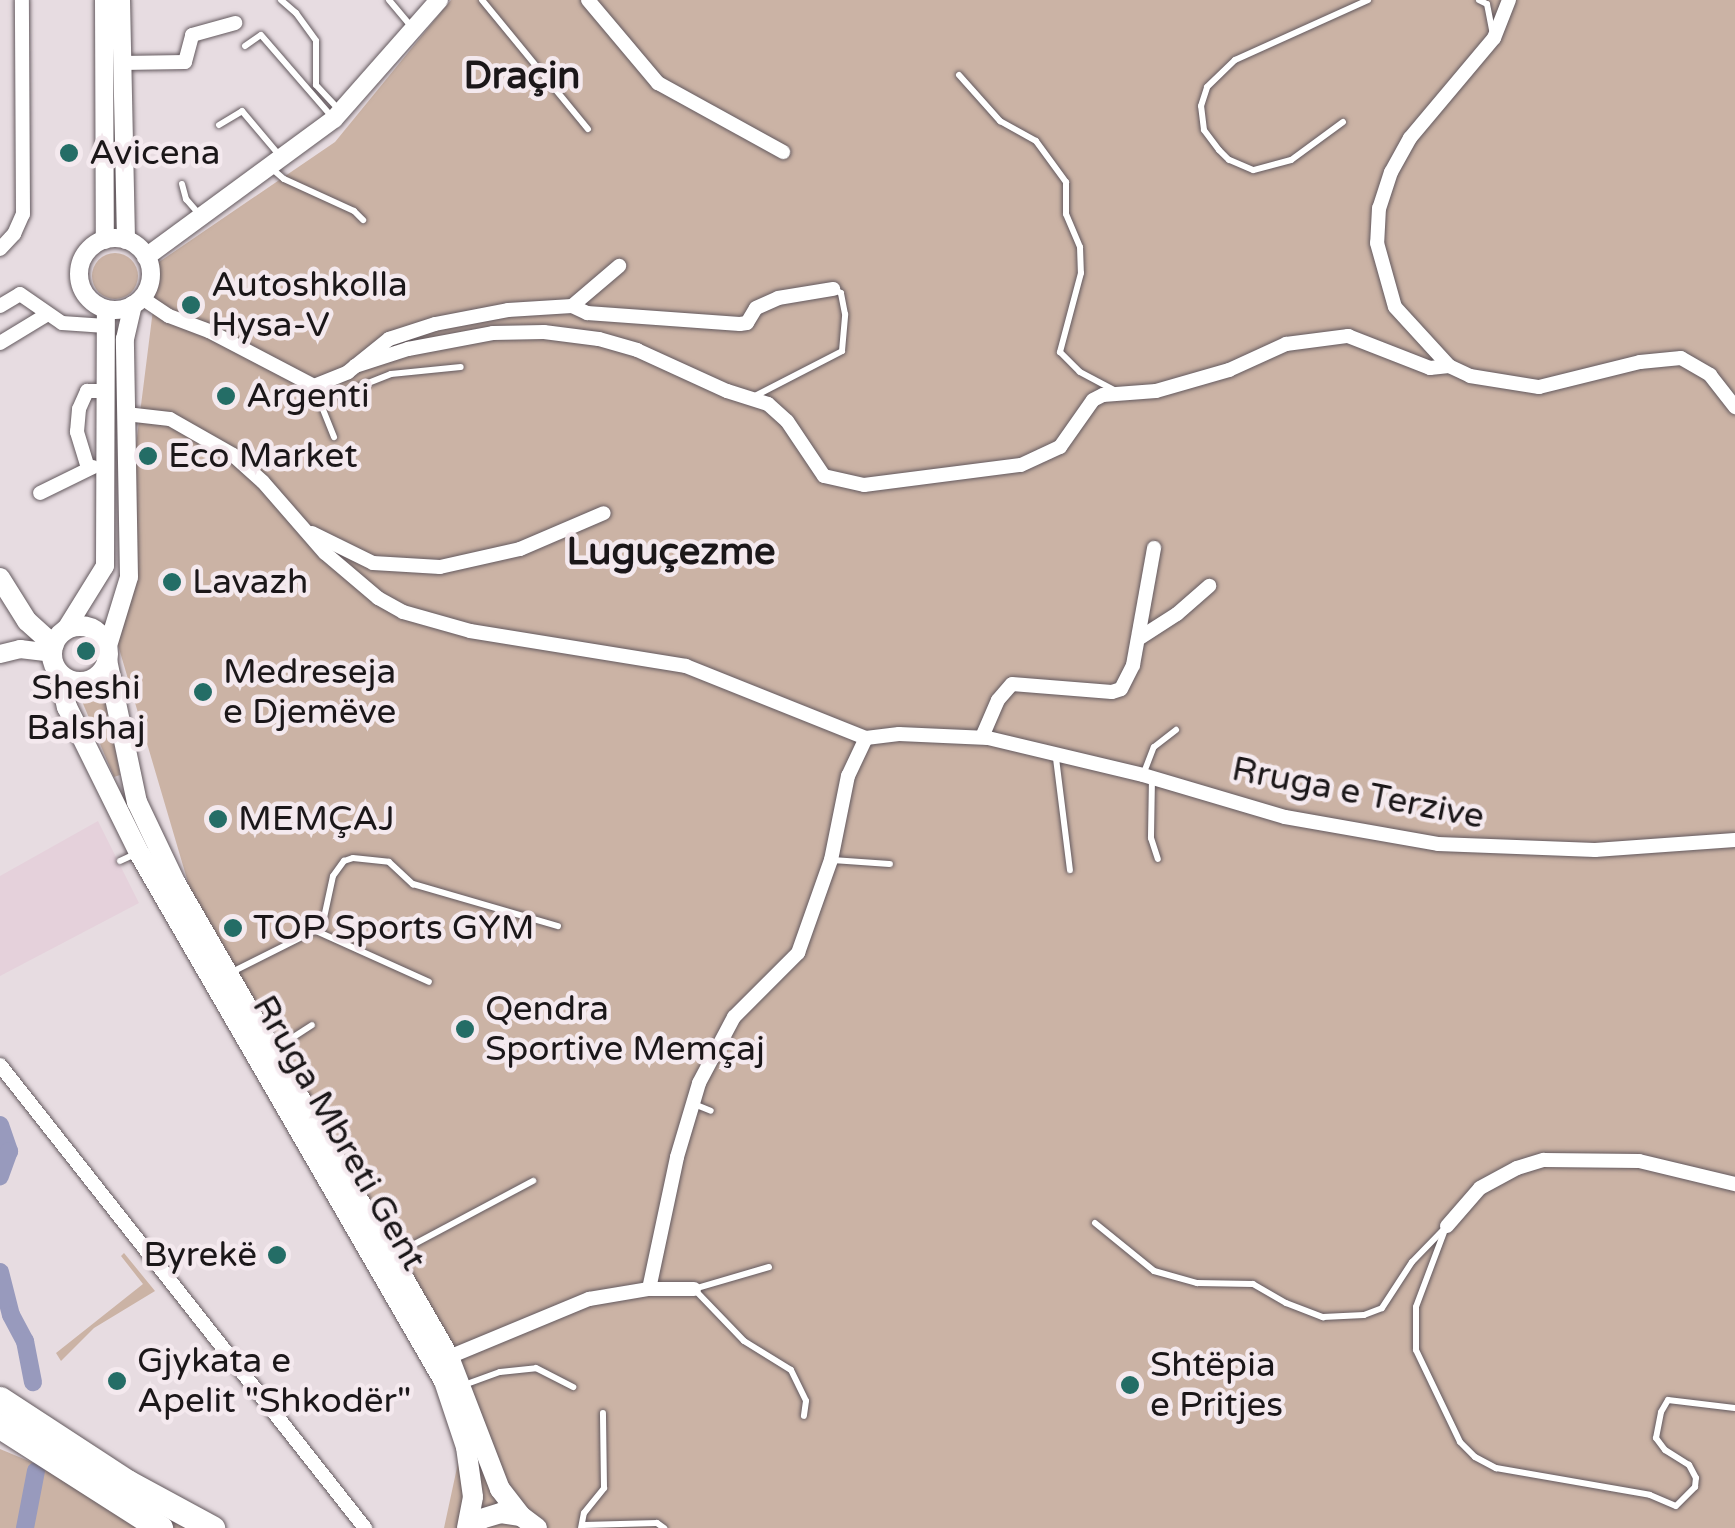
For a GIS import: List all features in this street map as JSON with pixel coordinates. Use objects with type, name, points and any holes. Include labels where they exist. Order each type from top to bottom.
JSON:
[{"type":"highway","points":[[0,1399],[138,1489],[212,1528]]},
{"type":"highway","points":[[0,1426],[160,1528]]},
{"type":"main road","points":[[104,0],[105,240]]},
{"type":"main road","points":[[122,0],[126,240]]},
{"type":"main road","points":[[146,257],[337,115],[439,0]]},
{"type":"main road","points":[[105,240],[126,240],[146,257],[150,278],[126,328],[139,411],[129,577],[99,675],[84,682],[60,674],[56,643],[105,566],[97,468],[106,391],[106,317],[87,296],[79,274],[86,253],[105,240]]},
{"type":"main road","points":[[106,317],[138,301]]},
{"type":"main road","points":[[0,578],[26,620],[56,643]]},
{"type":"main road","points":[[0,654],[56,643],[90,628],[107,655]]},
{"type":"main road","name":"Rruga Mbreti Gent","points":[[107,655],[136,802],[175,882],[449,1357],[500,1489],[529,1522]]},
{"type":"main road","name":"Rruga Mbreti Gent","points":[[60,674],[67,707],[130,857],[444,1381],[466,1447],[473,1497],[468,1528]]},
{"type":"main road","name":"Rruga Mbreti Gent","points":[[468,1528],[501,1513],[529,1522]]},
{"type":"street","points":[[0,250],[14,234],[23,214],[22,0]]},
{"type":"street","points":[[588,0],[658,83],[783,152]]},
{"type":"street","points":[[1510,0],[1494,38],[1410,138],[1391,172],[1379,208],[1377,243],[1388,291],[1405,321],[1448,366],[1490,382],[1539,387],[1640,362],[1680,358],[1710,375],[1735,407]]},
{"type":"street","points":[[122,63],[185,62],[192,35],[235,23]]},
{"type":"street","points":[[572,306],[619,266]]},
{"type":"street","points":[[138,301],[209,330],[314,386],[327,384],[389,339],[435,324],[518,308],[572,306],[587,313],[740,324],[747,323],[756,308],[768,302],[833,289]]},
{"type":"street","points":[[0,306],[20,294],[46,315],[74,327],[106,317]]},
{"type":"street","points":[[0,343],[46,315]]},
{"type":"street","points":[[355,366],[469,337],[521,332],[570,334],[637,350],[726,391],[755,396],[787,420],[824,476],[846,484],[933,479],[1006,469],[1060,446],[1093,400],[1116,391],[1156,391],[1229,370],[1286,344],[1348,336],[1430,368],[1448,366]]},
{"type":"street","points":[[40,493],[97,468],[77,432],[79,409],[87,391],[106,391]]},
{"type":"street","points":[[139,411],[170,420],[232,455],[325,553],[378,598],[433,623],[686,666],[866,738],[848,776],[832,860],[798,953],[734,1017],[692,1103],[649,1289]]},
{"type":"street","points":[[308,531],[372,563],[440,567],[537,543],[604,513]]},
{"type":"street","points":[[982,737],[998,700],[1012,684],[1112,692],[1121,689],[1130,676],[1154,548]]},
{"type":"street","points":[[1138,638],[1177,614],[1209,586]]},
{"type":"street","name":"Rruga e Terzive","points":[[866,738],[899,734],[982,737],[1056,752],[1285,816],[1468,848],[1595,850],[1735,840]]},
{"type":"street","points":[[0,1066],[365,1528]]},
{"type":"street","points":[[1446,1226],[1480,1188],[1517,1168],[1544,1160],[1639,1161],[1735,1184]]},
{"type":"street","points":[[449,1357],[589,1299],[649,1289],[694,1290]]},
{"type":"lane","points":[[281,0],[316,41],[316,85],[337,115]]},
{"type":"lane","points":[[294,0],[296,13]]},
{"type":"lane","points":[[389,0],[414,30]]},
{"type":"lane","points":[[482,0],[588,129]]},
{"type":"lane","points":[[1343,122],[1292,160],[1253,170],[1229,160],[1220,150],[1204,130],[1201,106],[1207,86],[1235,60],[1368,0]]},
{"type":"lane","points":[[1480,0],[1487,4],[1494,38]]},
{"type":"lane","points":[[246,46],[261,36],[337,115]]},
{"type":"lane","points":[[959,76],[1000,121],[1036,141],[1066,182],[1066,214],[1080,247],[1082,273],[1060,352],[1080,372],[1116,391]]},
{"type":"lane","points":[[219,125],[242,111],[284,179],[354,211],[363,220]]},
{"type":"lane","points":[[182,184],[186,199],[201,216]]},
{"type":"lane","points":[[755,396],[842,350],[846,314],[841,293],[833,289]]},
{"type":"lane","points":[[320,402],[391,374],[462,368]]},
{"type":"lane","points":[[314,386],[334,437]]},
{"type":"lane","points":[[1158,859],[1151,838],[1147,777],[1154,747],[1176,730]]},
{"type":"lane","points":[[1056,752],[1070,870]]},
{"type":"lane","points":[[429,982],[314,930],[327,916],[333,876],[344,861],[353,858],[389,862],[413,884],[558,926]]},
{"type":"lane","points":[[832,860],[890,864]]},
{"type":"lane","name":"Rruga Mbreti Gent","points":[[229,973],[314,930]]},
{"type":"lane","points":[[274,1050],[312,1025]]},
{"type":"lane","points":[[692,1103],[712,1111]]},
{"type":"lane","points":[[391,1257],[532,1182]]},
{"type":"lane","points":[[1095,1223],[1154,1271],[1197,1282],[1254,1284],[1286,1303],[1323,1317],[1364,1315],[1382,1308],[1412,1262],[1446,1226]]},
{"type":"lane","points":[[1446,1226],[1416,1307],[1416,1350],[1460,1442],[1474,1457],[1496,1468],[1650,1496],[1676,1506],[1695,1487],[1696,1478],[1689,1465],[1664,1450],[1656,1438],[1661,1412],[1668,1400],[1735,1408]]},
{"type":"lane","points":[[769,1267],[694,1290],[736,1335],[790,1370],[806,1401],[804,1416]]},
{"type":"lane","points":[[463,1386],[500,1372],[536,1368],[573,1388]]},
{"type":"lane","points":[[604,1413],[604,1488],[584,1514],[582,1526],[657,1523],[664,1528]]},
{"type":"shaded area","points":[[451,0],[1735,0],[1735,1528],[444,1528],[472,1398],[202,930],[113,628],[159,262],[335,142]]},
{"type":"shaded area","points":[[115,253],[131,260],[138,276],[131,292],[115,299],[99,292],[92,276],[99,260]]},
{"type":"shaded area","points":[[103,680],[120,775],[114,777],[76,687]]},
{"type":"shaded area","points":[[98,821],[139,903],[0,976],[0,876]]},
{"type":"shaded area","points":[[124,1253],[155,1291],[94,1328],[61,1361],[56,1353],[143,1284],[121,1256]]},
{"type":"shaded area","points":[[0,1449],[189,1528],[0,1528]]},
{"type":"waterway","points":[[0,1125],[9,1151],[0,1176]]},
{"type":"waterway","points":[[0,1272],[11,1315],[25,1341],[33,1382]]},
{"type":"waterway","points":[[25,1528],[36,1471]]},
{"type":"place","name":"Avicena","points":[[69,153]]},
{"type":"place","name":"Autoshkolla Hysa-V","points":[[191,305]]},
{"type":"place","name":"Argenti","points":[[226,396]]},
{"type":"place","name":"Eco Market","points":[[148,456]]},
{"type":"place","name":"Lavazh","points":[[172,582]]},
{"type":"place","name":"Sheshi Balshaj","points":[[86,651]]},
{"type":"place","name":"Medreseja e Djemëve","points":[[203,692]]},
{"type":"place","name":"MEMÇAJ","points":[[218,819]]},
{"type":"place","name":"TOP Sports GYM","points":[[233,928]]},
{"type":"place","name":"Qendra Sportive Memçaj","points":[[465,1029]]},
{"type":"place","name":"Byrekë","points":[[277,1255]]},
{"type":"place","name":"Gjykata e Apelit \"Shkodër\"","points":[[117,1381]]},
{"type":"place","name":"Shtëpia e Pritjes","points":[[1130,1385]]},
{"type":"district","name":"Draçin","points":[[522,77]]},
{"type":"district","name":"Luguçezme","points":[[671,553]]}]
